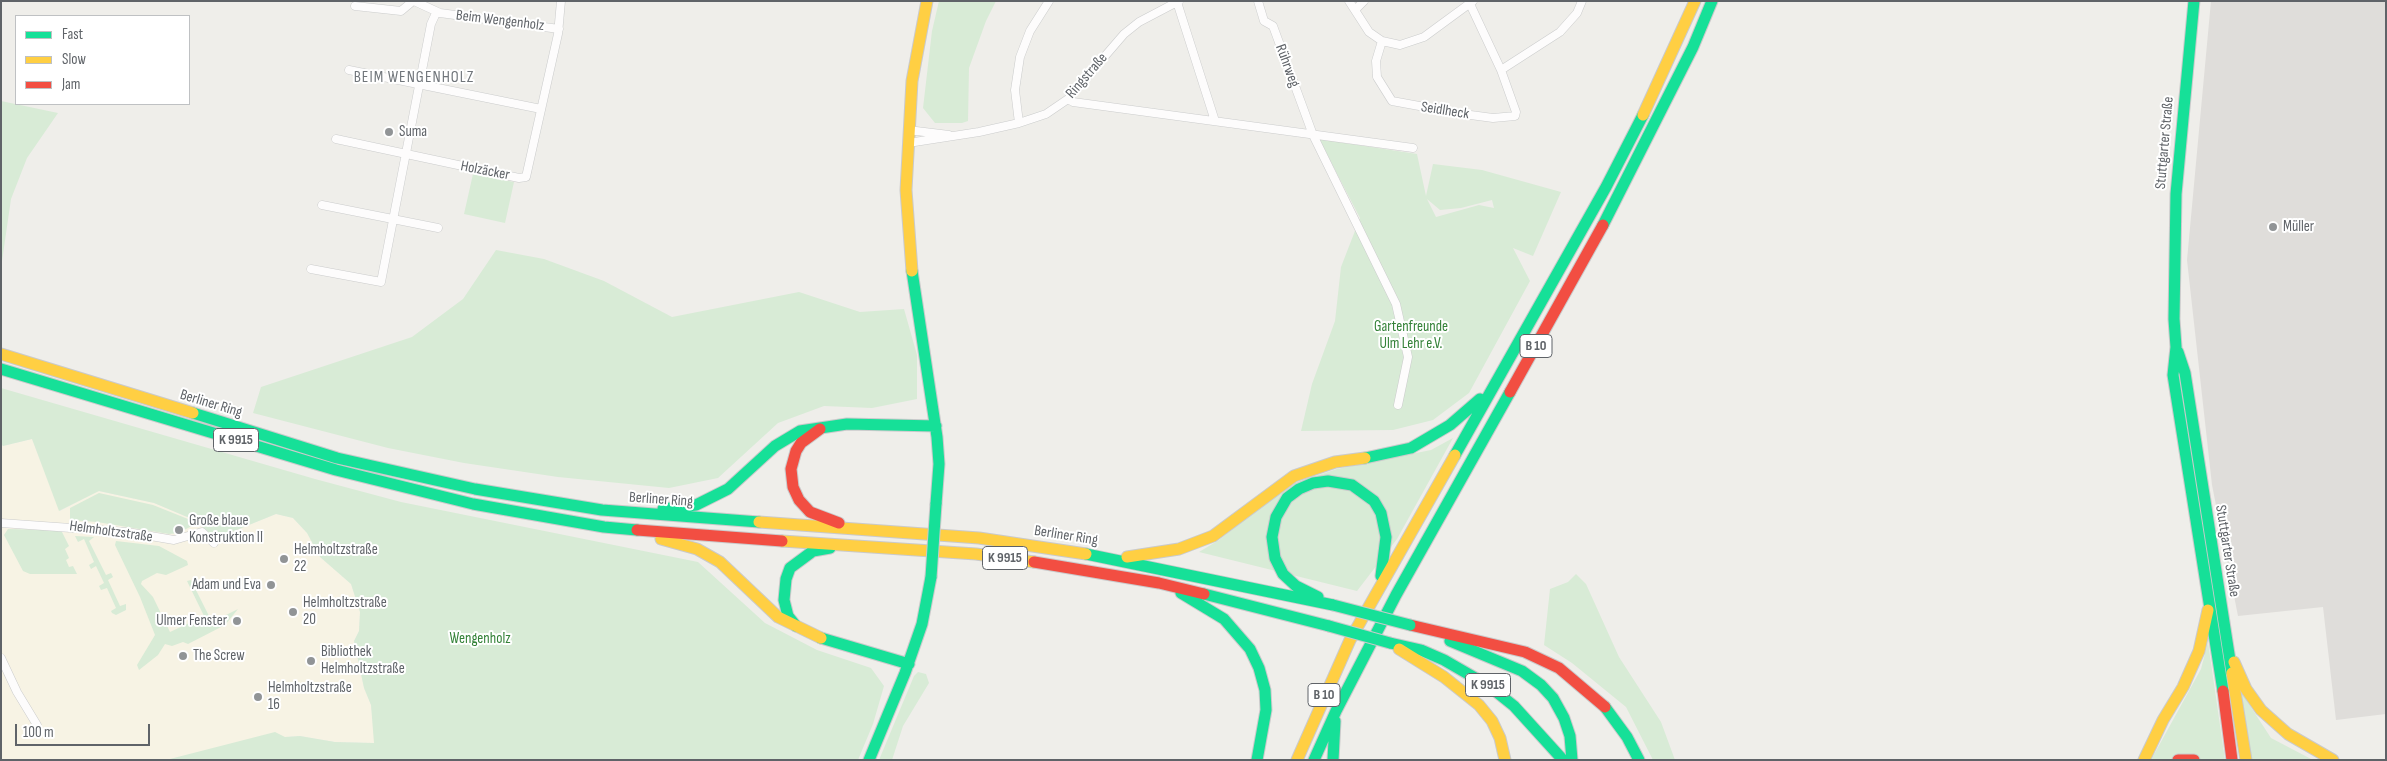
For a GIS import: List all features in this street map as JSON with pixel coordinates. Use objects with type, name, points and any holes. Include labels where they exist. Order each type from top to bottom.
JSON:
[{"type":"main road","points":[[869,760],[922,624],[931,578],[939,464],[936,426],[908,242],[906,190],[912,81],[927,1]]},
{"type":"main road","name":"B 10","points":[[1297,760],[1350,640],[1606,187],[1656,92],[1696,1]]},
{"type":"main road","name":"B 10","points":[[1314,760],[1336,711],[1396,595],[1622,192],[1685,64],[1712,1]]},
{"type":"main road","name":"Stuttgarter Straße","points":[[2194,1],[2176,194],[2174,319],[2176,347],[2173,375],[2208,608],[2215,635],[2232,760]]},
{"type":"main road","name":"Stuttgarter Straße","points":[[2176,347],[2185,373],[2225,638],[2246,760]]},
{"type":"main road","name":"Berliner Ring","points":[[1,354],[336,458],[475,489],[602,510],[671,517],[846,527],[978,538],[1116,559],[1333,605]]},
{"type":"main road","name":"Berliner Ring","points":[[1,368],[336,470],[473,504],[604,527],[746,539],[850,544],[976,554],[1068,566],[1160,583],[1278,611],[1390,643],[1420,656]]},
{"type":"main road","points":[[1116,559],[1166,552],[1193,545],[1213,536],[1279,485],[1294,476],[1335,462],[1386,455],[1411,448],[1450,425],[1490,391]]},
{"type":"main road","points":[[602,510],[677,508],[696,504],[728,489],[785,439],[800,431],[826,426],[936,426]]},
{"type":"main road","points":[[826,426],[801,443],[796,451],[791,469],[792,487],[799,500],[810,512],[832,519],[846,527]]},
{"type":"main road","points":[[1333,605],[1296,586],[1283,574],[1275,558],[1272,537],[1276,517],[1287,498],[1299,489],[1313,483],[1340,482],[1352,485],[1374,501],[1381,513],[1386,537],[1380,586]]},
{"type":"main road","points":[[604,527],[675,542],[710,556],[728,567],[778,617],[800,630],[813,636],[908,664]]},
{"type":"main road","points":[[800,630],[788,616],[784,600],[783,589],[790,568],[813,551],[850,544]]},
{"type":"main road","points":[[1160,583],[1188,596],[1224,619],[1250,649],[1259,668],[1265,690],[1266,710],[1258,760]]},
{"type":"main road","name":"K 9915","points":[[1333,605],[1410,625],[1507,646],[1559,668],[1602,702],[1627,737],[1639,760]]},
{"type":"main road","points":[[2144,760],[2163,720],[2183,687],[2199,651],[2208,608]]},
{"type":"main road","points":[[1410,625],[1522,671],[1541,685],[1553,698],[1564,718],[1570,736],[1572,760]]},
{"type":"main road","points":[[2225,638],[2246,689],[2261,710],[2288,734],[2333,760]]},
{"type":"main road","points":[[1420,656],[1478,705],[1492,721],[1500,738],[1505,760]]},
{"type":"main road","name":"K 9915","points":[[1420,656],[1444,660],[1489,686],[1514,706],[1563,760]]},
{"type":"main road","points":[[1333,760],[1336,711]]},
{"type":"main road","points":[[2178,760],[2194,760]]},
{"type":"street","name":"Beim Wengenholz","points":[[355,6],[401,11],[414,1],[436,13],[559,29]]},
{"type":"street","name":"Holzäcker","points":[[336,139],[518,178],[526,177],[559,29],[562,1]]},
{"type":"street","points":[[1019,123],[1015,90],[1020,57],[1030,31],[1049,1]]},
{"type":"street","name":"Rührweg","points":[[1258,1],[1264,21],[1273,26],[1312,135],[1396,304],[1408,357],[1398,405]]},
{"type":"street","points":[[1349,1],[1369,32],[1382,41],[1400,45],[1424,38],[1471,2]]},
{"type":"street","points":[[1355,10],[1364,1]]},
{"type":"street","points":[[1501,70],[1560,32],[1578,13],[1582,1]]},
{"type":"street","name":"Ringstraße","points":[[908,143],[956,136],[1019,123],[1046,114],[1068,100],[1124,34],[1139,22],[1178,2],[1216,121]]},
{"type":"street","name":"Seidlheck","points":[[1382,41],[1376,61],[1377,77],[1392,101],[1493,118],[1515,116],[1516,112],[1501,70],[1471,2]]},
{"type":"street","points":[[311,269],[381,282],[431,24],[436,13]]},
{"type":"street","points":[[349,70],[541,108]]},
{"type":"street","points":[[1068,100],[1413,148]]},
{"type":"street","name":"Ringstraße","points":[[908,130],[956,136]]},
{"type":"street","points":[[322,205],[438,228]]},
{"type":"street","name":"Helmholtzstraße","points":[[1,523],[111,530],[174,540],[202,532],[214,544]]},
{"type":"street","points":[[1,658],[17,692],[37,724]]},
{"type":"shaded area","points":[[2211,1],[2386,1],[2386,714],[2336,720],[2323,607],[2238,616],[2212,485],[2187,260]]},
{"type":"shaded area","points":[[32,439],[60,511],[98,491],[154,503],[199,522],[212,540],[276,514],[293,518],[307,533],[320,557],[351,584],[360,612],[359,631],[354,641],[364,688],[371,705],[375,743],[335,742],[300,736],[285,737],[165,760],[1,760],[1,444],[3,446]]},
{"type":"green space","points":[[939,1],[996,1],[986,21],[969,68],[968,121],[962,123],[935,123],[923,108],[932,31]]},
{"type":"green space","points":[[1,101],[58,113],[27,158],[11,199],[1,268]]},
{"type":"green space","name":"Gartenfreunde Ulm Lehr e.V.","points":[[1319,139],[1417,154],[1426,196],[1433,164],[1482,170],[1561,192],[1533,256],[1513,248],[1530,281],[1469,393],[1433,420],[1393,430],[1301,431],[1312,384],[1335,321],[1341,267],[1360,218]],"holes":[[[1427,199],[1440,210],[1461,208],[1492,200],[1494,208],[1479,205],[1436,217]]]},
{"type":"green space","points":[[473,174],[514,182],[505,223],[464,214]]},
{"type":"green space","points":[[496,250],[544,259],[604,281],[672,317],[799,292],[860,312],[904,309],[917,355],[917,399],[872,408],[824,406],[778,423],[718,478],[669,488],[558,477],[464,463],[388,448],[253,413],[261,387],[412,337],[463,299]]},
{"type":"green space","name":"Wengenholz","points":[[1,388],[401,502],[698,562],[765,623],[817,650],[871,668],[884,686],[873,724],[858,760],[166,760],[275,732],[285,737],[300,736],[335,742],[374,743],[371,705],[364,688],[354,641],[359,631],[360,612],[351,584],[320,557],[307,533],[293,518],[276,514],[212,540],[199,522],[154,503],[99,491],[59,511],[32,439],[3,446],[1,444]]},
{"type":"green space","points":[[1453,438],[1397,539],[1357,591],[1199,552],[1219,540],[1288,485],[1337,469],[1431,450]]},
{"type":"green space","points":[[99,493],[153,505],[198,523],[178,533],[169,534],[97,522],[70,520],[70,508]]},
{"type":"green space","points":[[8,529],[61,530],[69,546],[65,549],[69,558],[66,560],[69,567],[73,566],[77,574],[30,574],[23,571],[4,535]]},
{"type":"green space","points":[[75,536],[94,537],[89,541],[106,575],[111,573],[113,577],[108,580],[120,606],[126,604],[126,610],[116,615],[112,613],[111,611],[116,608],[107,588],[101,590],[99,586],[104,583],[96,566],[91,569],[89,565],[94,562],[84,539],[78,542]]},
{"type":"green space","points":[[116,541],[159,546],[187,561],[188,565],[166,575],[157,573],[142,581],[141,584],[153,597],[170,632],[204,616],[187,581],[191,580],[212,622],[238,609],[225,625],[188,644],[183,642],[172,646],[165,644],[158,655],[139,670],[137,665],[155,635],[140,597],[115,545]]},
{"type":"green space","points":[[1576,574],[1586,584],[1619,657],[1661,722],[1675,760],[1653,760],[1626,707],[1572,663],[1544,645],[1550,589],[1568,582]]},
{"type":"green space","points":[[2208,642],[2225,760],[2151,760],[2201,669]]},
{"type":"green space","points":[[918,672],[926,674],[929,683],[903,726],[892,760],[879,760],[914,676]]},
{"type":"green space","points":[[2241,692],[2271,738],[2313,760],[2250,760]]},
{"type":"traffic: fast","points":[[1603,225],[1693,47],[1712,1]]},
{"type":"traffic: fast","points":[[2194,1],[2176,194],[2174,319],[2176,347],[2173,375],[2223,691]]},
{"type":"traffic: fast","points":[[1455,455],[1606,187],[1643,115]]},
{"type":"traffic: fast","points":[[912,271],[937,437],[939,464],[936,504]]},
{"type":"traffic: fast","points":[[2178,352],[2185,373],[2232,673]]},
{"type":"traffic: fast","points":[[1,369],[336,470],[473,504],[604,527],[637,530]]},
{"type":"traffic: fast","points":[[1314,760],[1336,711],[1396,595],[1510,392]]},
{"type":"traffic: fast","points":[[1365,458],[1411,448],[1450,425],[1480,399]]},
{"type":"traffic: fast","points":[[193,413],[337,458],[475,489],[602,510],[759,522]]},
{"type":"traffic: fast","points":[[663,509],[696,505],[728,489],[775,446],[800,431],[847,424],[936,426]]},
{"type":"traffic: fast","points":[[1318,597],[1296,586],[1283,574],[1275,558],[1272,537],[1276,517],[1287,498],[1299,489],[1313,483],[1328,481],[1352,485],[1374,501],[1381,513],[1386,537],[1381,576]]},
{"type":"traffic: fast","points":[[931,577],[936,504]]},
{"type":"traffic: fast","points":[[796,626],[788,616],[784,600],[786,579],[790,568],[813,551],[830,548]]},
{"type":"traffic: fast","points":[[1086,554],[1333,605]]},
{"type":"traffic: fast","points":[[869,760],[905,673],[922,624],[931,577]]},
{"type":"traffic: fast","points":[[1181,593],[1224,619],[1250,649],[1259,668],[1265,690],[1266,710],[1257,760]]},
{"type":"traffic: fast","points":[[1204,594],[1329,626]]},
{"type":"traffic: fast","points":[[1333,605],[1410,625]]},
{"type":"traffic: fast","points":[[1329,626],[1390,643]]},
{"type":"traffic: fast","points":[[821,638],[909,664]]},
{"type":"traffic: fast","points":[[1450,641],[1522,671],[1541,685],[1553,698],[1564,718],[1570,736],[1572,760]]},
{"type":"traffic: fast","points":[[1390,643],[1421,650],[1444,660],[1489,686],[1514,706],[1563,760]]},
{"type":"traffic: fast","points":[[1605,707],[1627,737],[1639,760]]},
{"type":"traffic: fast","points":[[1333,760],[1335,721]]},
{"type":"traffic: slow","points":[[912,271],[906,190],[912,81],[927,1]]},
{"type":"traffic: slow","points":[[1643,115],[1695,1]]},
{"type":"traffic: slow","points":[[1,354],[193,413]]},
{"type":"traffic: slow","points":[[1297,760],[1350,640],[1455,455]]},
{"type":"traffic: slow","points":[[1127,557],[1179,549],[1213,536],[1294,476],[1335,462],[1365,458]]},
{"type":"traffic: slow","points":[[759,522],[979,538],[1086,554]]},
{"type":"traffic: slow","points":[[661,539],[697,549],[720,562],[778,617],[821,638]]},
{"type":"traffic: slow","points":[[782,541],[976,554],[1034,562]]},
{"type":"traffic: slow","points":[[2144,760],[2163,720],[2183,687],[2199,651],[2208,610]]},
{"type":"traffic: slow","points":[[1399,649],[1444,677],[1479,705],[1492,721],[1500,738],[1505,760]]},
{"type":"traffic: slow","points":[[2234,662],[2246,689],[2261,710],[2288,734],[2333,760]]},
{"type":"traffic: slow","points":[[2232,673],[2246,760]]},
{"type":"traffic: jam","points":[[1510,392],[1603,225]]},
{"type":"traffic: jam","points":[[820,429],[801,443],[796,451],[791,469],[793,487],[799,500],[810,512],[839,523]]},
{"type":"traffic: jam","points":[[637,530],[782,541]]},
{"type":"traffic: jam","points":[[1034,562],[1159,583],[1204,594]]},
{"type":"traffic: jam","points":[[1410,625],[1525,652],[1559,668],[1605,707]]},
{"type":"traffic: jam","points":[[2223,691],[2232,760]]},
{"type":"traffic: jam","points":[[2178,760],[2194,760]]},
{"type":"place","name":"Suma","points":[[389,132]]},
{"type":"place","name":"Müller","points":[[2273,227]]},
{"type":"place","name":"Große blaue Konstruktion II","points":[[179,530]]},
{"type":"place","name":"Helmholtzstraße 22","points":[[284,559]]},
{"type":"place","name":"Adam und Eva","points":[[271,585]]},
{"type":"place","name":"Helmholtzstraße 20","points":[[293,612]]},
{"type":"place","name":"Ulmer Fenster","points":[[237,621]]},
{"type":"place","name":"The Screw","points":[[183,656]]},
{"type":"place","name":"Bibliothek Helmholtzstraße","points":[[311,661]]},
{"type":"place","name":"Helmholtzstraße 16","points":[[258,697]]},
{"type":"district","name":"BEIM WENGENHOLZ","points":[[414,78]]}]
